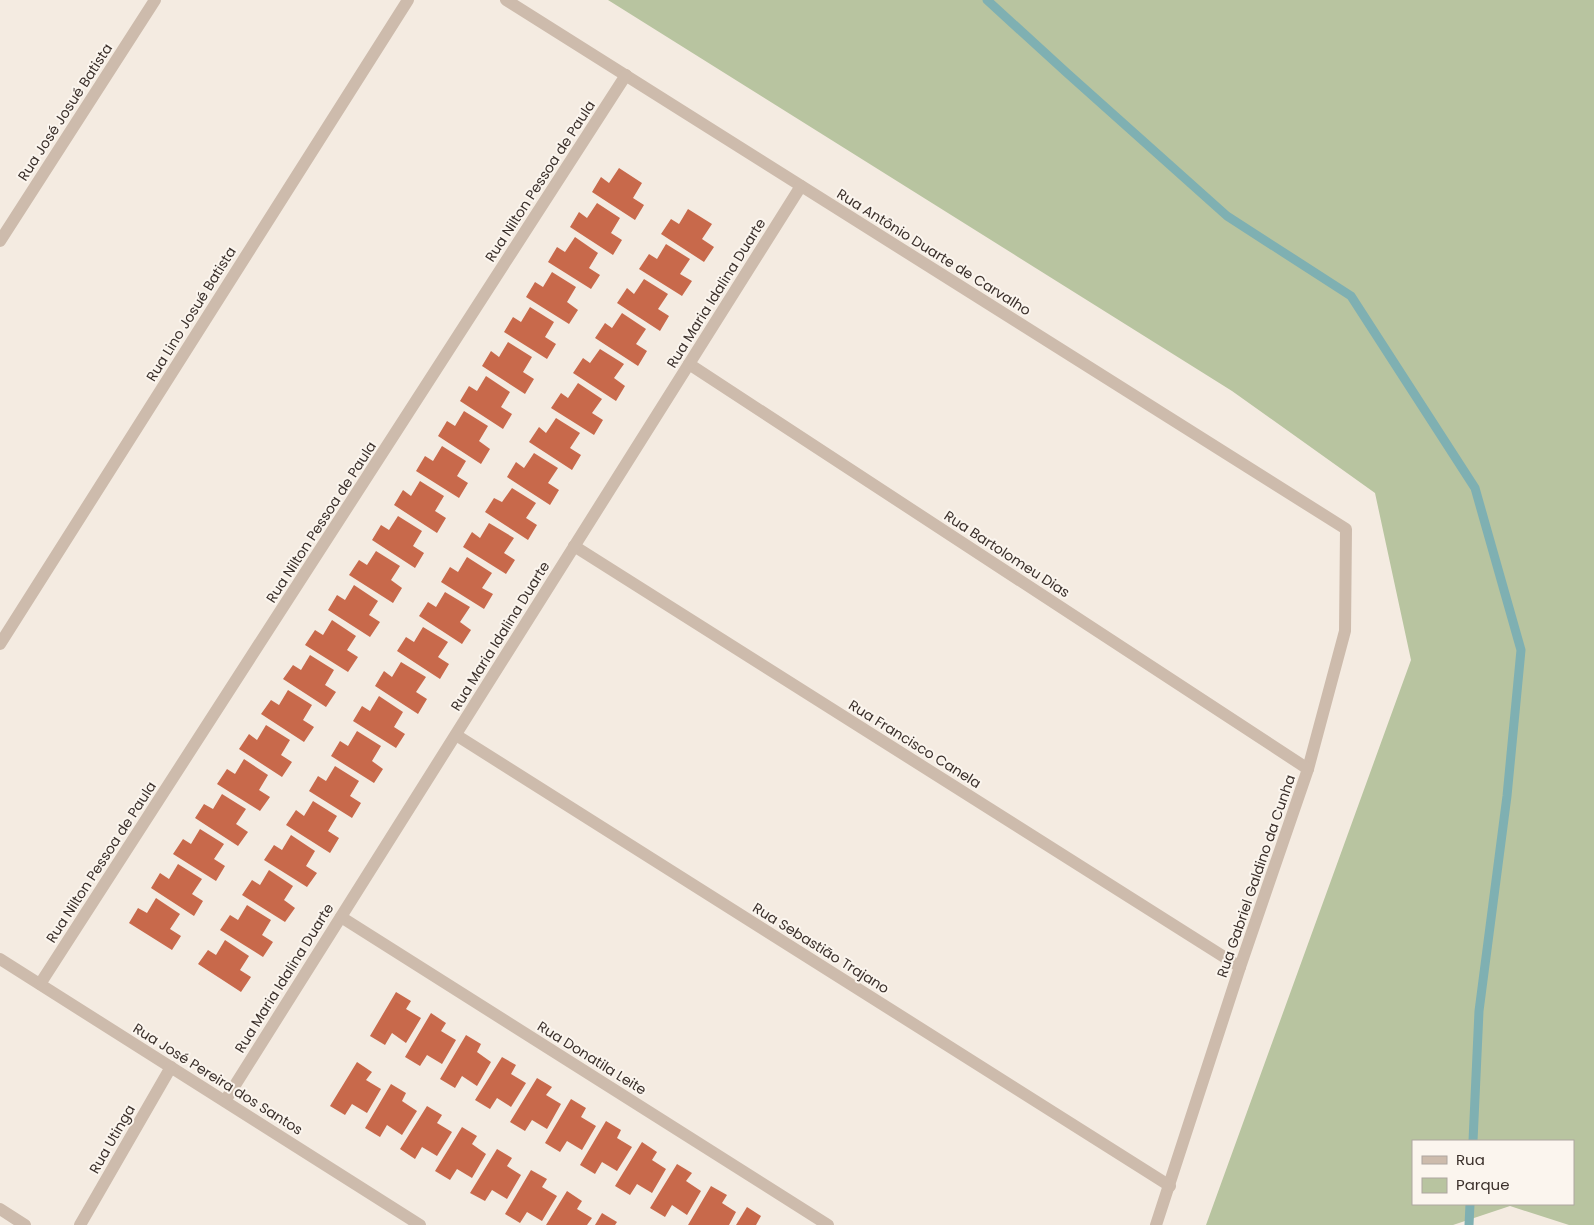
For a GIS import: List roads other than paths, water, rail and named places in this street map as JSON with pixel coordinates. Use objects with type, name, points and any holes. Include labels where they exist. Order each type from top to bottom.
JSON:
[{"type":"street","name":"Rua José Josué Batista","points":[[0,241],[154,0]]},
{"type":"street","name":"Rua Lino Josué Batista","points":[[0,644],[408,0]]},
{"type":"street","name":"Rua Antônio Duarte de Carvalho","points":[[506,0],[1346,529]]},
{"type":"street","name":"Rua Nilton Pessoa de Paula","points":[[40,984],[626,75]]},
{"type":"street","name":"Rua Maria Idalina Duarte","points":[[225,1101],[801,186]]},
{"type":"street","name":"Rua Bartolomeu Dias","points":[[689,364],[1308,769]]},
{"type":"street","name":"Rua Gabriel Galdino da Cunha","points":[[1156,1225],[1240,967],[1308,769],[1345,631],[1346,529]]},
{"type":"street","name":"Rua Francisco Canela","points":[[574,546],[1240,967]]},
{"type":"street","name":"Rua Sebastião Trajano","points":[[456,735],[1170,1186]]},
{"type":"street","name":"Rua Donatila Leite","points":[[341,917],[828,1225]]},
{"type":"street","name":"Rua José Pereira dos Santos","points":[[0,959],[420,1225]]},
{"type":"street","name":"Rua Utinga","points":[[80,1225],[171,1067]]},
{"type":"street","points":[[0,1209],[23,1224]]},
{"type":"waterway","points":[[987,0],[1227,216],[1351,296],[1475,488],[1521,650],[1507,796],[1479,1011],[1473,1140]]},
{"type":"waterway","points":[[1469,1225],[1470,1205]]}]
